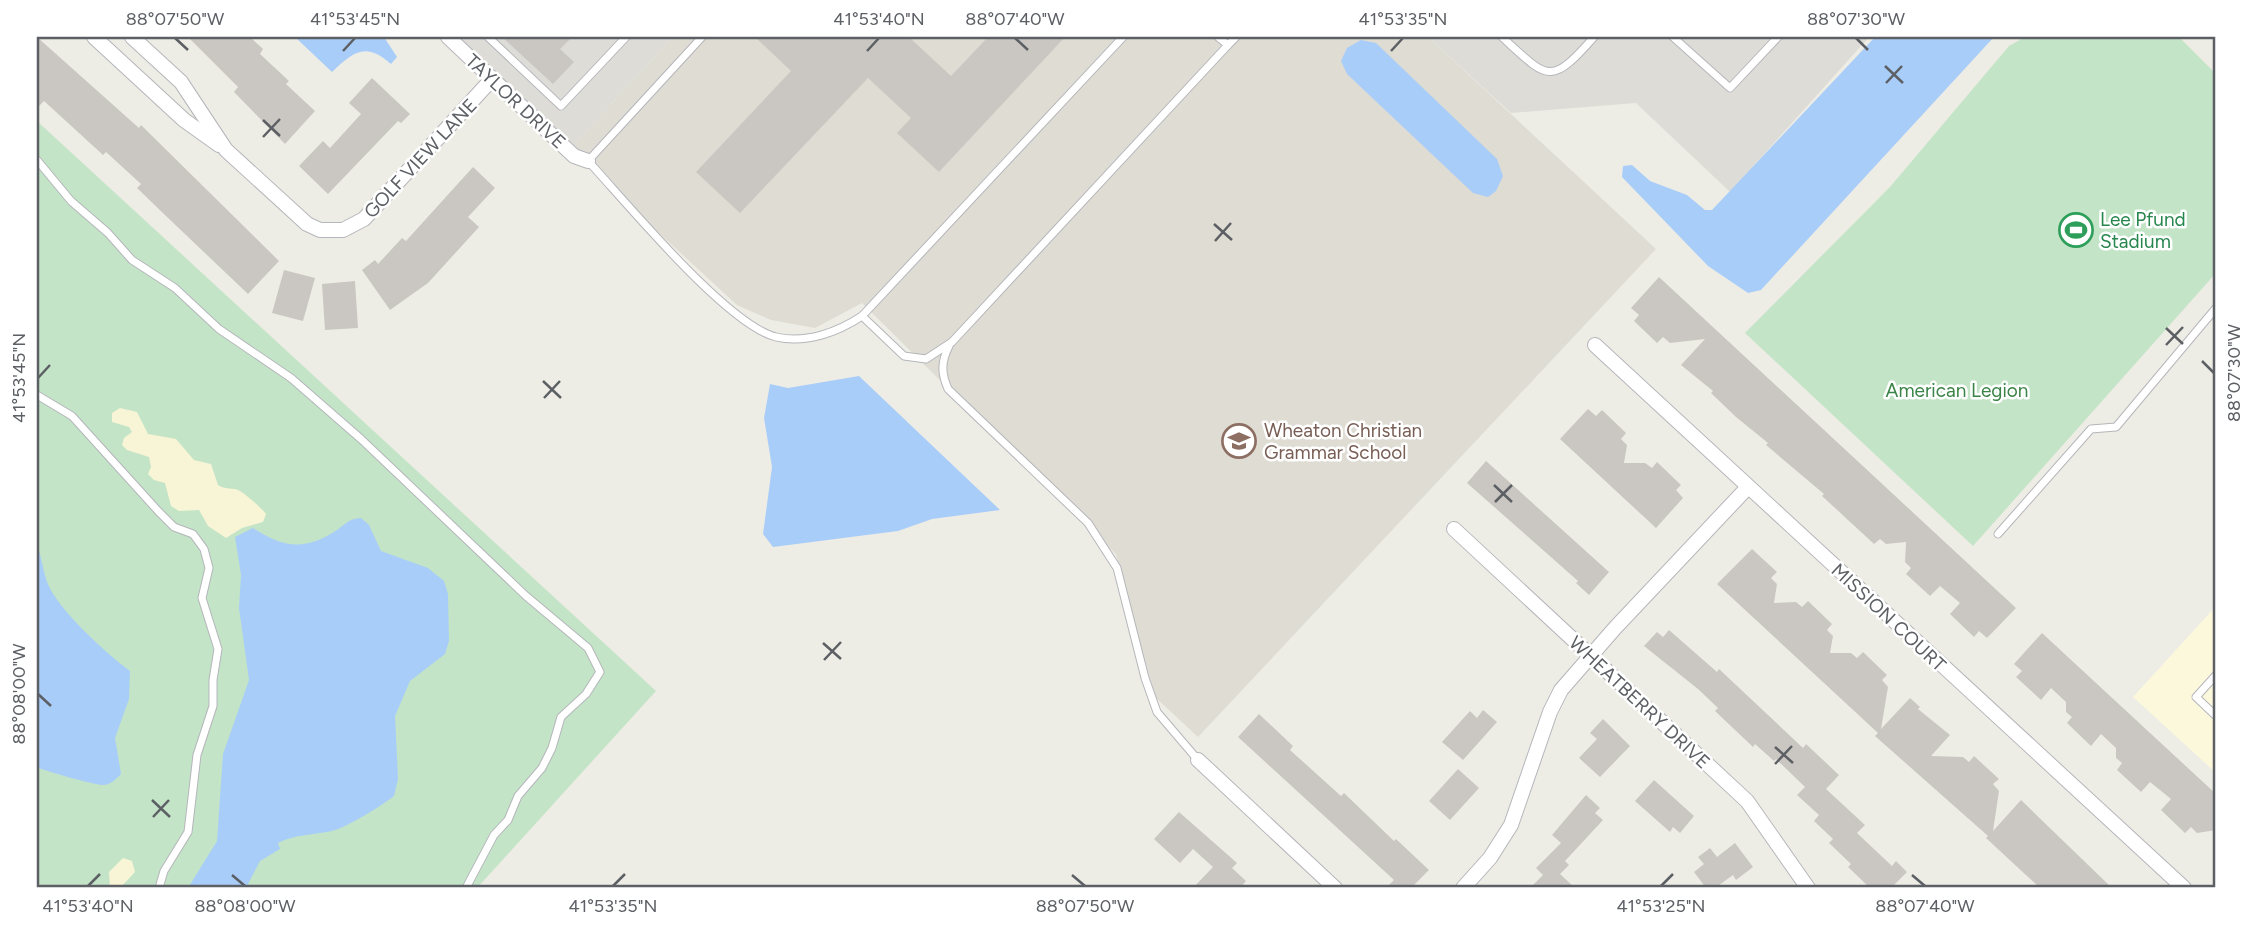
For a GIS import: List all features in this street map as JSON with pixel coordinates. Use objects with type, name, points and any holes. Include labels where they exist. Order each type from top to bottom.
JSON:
[{"type":"street","points":[[94,37],[184,120],[226,149]]},
{"type":"street","name":"GOLF VIEW LANE","points":[[132,37],[181,82],[226,149],[307,225],[320,230],[343,230],[364,219],[492,79]]},
{"type":"street","name":"TAYLOR DRIVE","points":[[448,37],[574,156],[588,161]]},
{"type":"street","name":"MISSION COURT","points":[[1595,345],[2184,888]]},
{"type":"street","points":[[1463,888],[1504,839],[1550,712],[1561,690],[1748,487]]},
{"type":"street","name":"WHEATBERRY DRIVE","points":[[1454,529],[1756,811],[1808,888]]},
{"type":"street","points":[[1198,760],[1335,888]]},
{"type":"lane","points":[[488,37],[561,106],[626,37]]},
{"type":"lane","points":[[702,37],[588,161],[646,227],[741,320],[776,337],[811,338],[844,328],[862,316],[1123,37]]},
{"type":"lane","points":[[1218,37],[1228,45]]},
{"type":"lane","points":[[1198,760],[1157,712],[1145,678],[1117,568],[1088,523],[948,389],[942,375],[942,359],[952,342],[1236,37]]},
{"type":"lane","points":[[1502,37],[1538,69],[1550,72],[1567,68],[1594,37]]},
{"type":"lane","points":[[1673,37],[1730,88],[1778,37]]},
{"type":"lane","points":[[37,160],[71,201],[108,233],[132,260],[175,288],[219,329],[292,377],[526,596],[588,648],[600,672],[586,694],[561,717],[552,748],[542,768],[519,796],[508,820],[494,835],[466,888]]},
{"type":"lane","points":[[1998,534],[2091,429],[2116,427],[2216,309]]},
{"type":"lane","points":[[862,316],[904,356],[926,359],[952,342]]},
{"type":"lane","points":[[37,395],[72,416],[174,527],[193,534],[204,549],[209,568],[202,598],[218,649],[213,680],[213,706],[197,755],[188,832],[164,871],[159,888]]},
{"type":"lane","points":[[2216,675],[2196,697],[2216,716]]},
{"type":"shaded area","points":[[452,37],[673,37],[569,150]]},
{"type":"shaded area","name":"Wheaton Christian Grammar School","points":[[673,37],[1428,37],[1656,249],[1198,737],[1155,697],[1116,554],[862,303],[815,328],[771,320],[737,305],[569,150]]},
{"type":"shaded area","points":[[1428,37],[1869,37],[1730,192],[1636,103],[1511,113]]},
{"type":"shaded area","points":[[2216,606],[2216,773],[2133,697]]},
{"type":"green space","name":"American Legion","points":[[2025,37],[2179,37],[2216,74],[2216,273],[1973,546],[1745,333],[1890,187],[2009,46]]},
{"type":"green space","points":[[37,121],[656,691],[477,888],[37,888]]},
{"type":"sand","points":[[120,408],[137,412],[148,434],[176,439],[194,460],[211,464],[218,485],[242,492],[266,514],[263,522],[242,528],[226,538],[208,526],[199,510],[179,511],[171,506],[165,483],[154,480],[148,474],[151,467],[149,457],[127,450],[122,445],[124,438],[132,432],[129,427],[112,422],[112,413]]},
{"type":"sand","points":[[123,858],[132,861],[135,872],[120,888],[110,888],[109,872]]},
{"type":"water","points":[[295,37],[384,37],[397,57],[391,64],[374,53],[360,52],[332,72]]},
{"type":"water","points":[[1875,37],[1994,37],[1761,290],[1748,293],[1708,266],[1622,177],[1623,166],[1632,165],[1650,181],[1687,195],[1705,210],[1712,210]]},
{"type":"water","points":[[1361,40],[1376,43],[1497,159],[1503,176],[1496,191],[1488,197],[1473,193],[1347,74],[1341,61],[1347,48]]},
{"type":"water","points":[[859,376],[1000,510],[932,519],[898,531],[773,547],[763,534],[772,467],[764,418],[770,384],[788,388]]},
{"type":"water","points":[[361,518],[369,525],[381,551],[428,568],[444,581],[448,594],[449,641],[445,654],[410,681],[395,716],[398,779],[394,796],[339,829],[298,836],[278,843],[280,849],[260,861],[246,888],[188,888],[217,841],[223,754],[249,680],[239,608],[241,575],[235,537],[253,528],[275,540],[305,544],[325,537],[350,520]]},
{"type":"water","points":[[37,544],[47,582],[61,605],[96,642],[130,671],[129,699],[115,738],[121,774],[108,784],[89,783],[37,767]]},
{"type":"building","points":[[37,37],[139,128],[141,125],[279,261],[248,294],[137,188],[141,184],[106,152],[103,155],[44,101],[37,108]]},
{"type":"building","points":[[188,37],[250,37],[263,49],[260,54],[289,81],[286,84],[315,111],[285,144],[234,92],[238,87]]},
{"type":"building","points":[[502,37],[572,37],[560,49],[574,62],[553,84]]},
{"type":"building","points":[[755,37],[909,37],[951,76],[988,37],[1065,37],[939,172],[897,133],[911,118],[868,78],[740,213],[696,172],[791,71]]},
{"type":"building","points":[[372,78],[410,114],[401,123],[398,121],[328,194],[299,166],[323,141],[330,148],[361,114],[349,103]]},
{"type":"building","points":[[473,167],[495,188],[468,217],[479,227],[428,283],[390,310],[362,270],[375,260],[378,264],[402,238],[406,241]]},
{"type":"building","points":[[284,270],[315,278],[303,321],[272,313]]},
{"type":"building","points":[[1659,277],[2016,608],[1987,638],[1979,631],[1974,637],[1950,614],[1960,603],[1940,586],[1930,596],[1906,574],[1911,568],[1905,562],[1906,542],[1886,544],[1880,539],[1874,544],[1822,496],[1824,494],[1736,417],[1711,393],[1713,391],[1681,365],[1705,339],[1670,343],[1663,337],[1657,343],[1634,321],[1639,315],[1631,308]]},
{"type":"building","points":[[355,281],[358,328],[325,330],[322,284]]},
{"type":"building","points":[[1588,409],[1596,416],[1602,410],[1626,433],[1621,439],[1627,445],[1624,463],[1645,463],[1652,468],[1657,462],[1681,485],[1676,490],[1683,498],[1656,528],[1560,439]]},
{"type":"building","points":[[1486,461],[1609,572],[1589,595],[1576,583],[1578,581],[1467,483]]},
{"type":"building","points":[[1752,549],[1777,572],[1771,578],[1777,584],[1774,603],[1796,602],[1802,607],[1808,601],[1832,624],[1827,630],[1833,636],[1830,653],[1851,653],[1857,658],[1863,652],[1887,675],[1882,680],[1888,687],[1881,729],[1910,698],[1920,707],[1918,709],[1950,735],[1931,756],[1963,757],[1969,762],[1974,756],[1999,779],[1993,784],[1999,791],[1993,831],[2021,800],[2112,888],[2040,888],[1986,838],[1988,836],[1875,736],[1878,733],[1717,584]]},
{"type":"building","points":[[1669,630],[1717,672],[1719,669],[1803,748],[1806,744],[1839,775],[1826,789],[1865,825],[1857,833],[1892,866],[1896,861],[1907,872],[1891,888],[1870,888],[1848,867],[1851,864],[1829,843],[1833,839],[1814,821],[1819,815],[1797,795],[1805,787],[1776,759],[1774,761],[1755,744],[1753,747],[1715,711],[1718,708],[1698,689],[1644,646],[1657,632],[1663,637]]},
{"type":"building","points":[[2042,633],[2216,794],[2216,830],[2197,833],[2191,827],[2185,833],[2161,810],[2171,799],[2150,782],[2141,792],[2117,770],[2122,763],[2116,758],[2116,748],[2101,734],[2091,746],[2067,723],[2072,717],[2066,712],[2066,702],[2051,688],[2041,700],[2016,677],[2022,671],[2014,664]]},
{"type":"building","points":[[1483,710],[1497,722],[1463,760],[1442,742],[1470,711],[1477,718]]},
{"type":"building","points":[[1259,714],[1293,746],[1290,750],[1341,796],[1344,793],[1429,870],[1411,888],[1386,888],[1394,880],[1238,737]]},
{"type":"building","points":[[1603,719],[1630,746],[1600,777],[1579,758],[1597,739],[1590,733]]},
{"type":"building","points":[[1458,769],[1479,788],[1450,820],[1429,801]]},
{"type":"building","points":[[1654,780],[1694,816],[1680,833],[1673,827],[1670,832],[1635,801]]},
{"type":"building","points":[[1586,795],[1600,808],[1595,813],[1603,820],[1565,861],[1569,865],[1560,874],[1575,888],[1530,888],[1543,875],[1536,868],[1561,843],[1552,835]]},
{"type":"building","points":[[1179,812],[1237,863],[1232,868],[1246,881],[1240,888],[1193,888],[1213,867],[1193,849],[1180,863],[1154,839]]},
{"type":"building","points":[[1735,843],[1753,867],[1736,880],[1733,875],[1715,888],[1706,888],[1694,872],[1704,864],[1698,857],[1710,848],[1717,857]]},
{"type":"place","name":"Lee Pfund Stadium","points":[[2076,230]]},
{"type":"place","name":"Wheaton Christian Grammar School","points":[[1239,441]]}]
